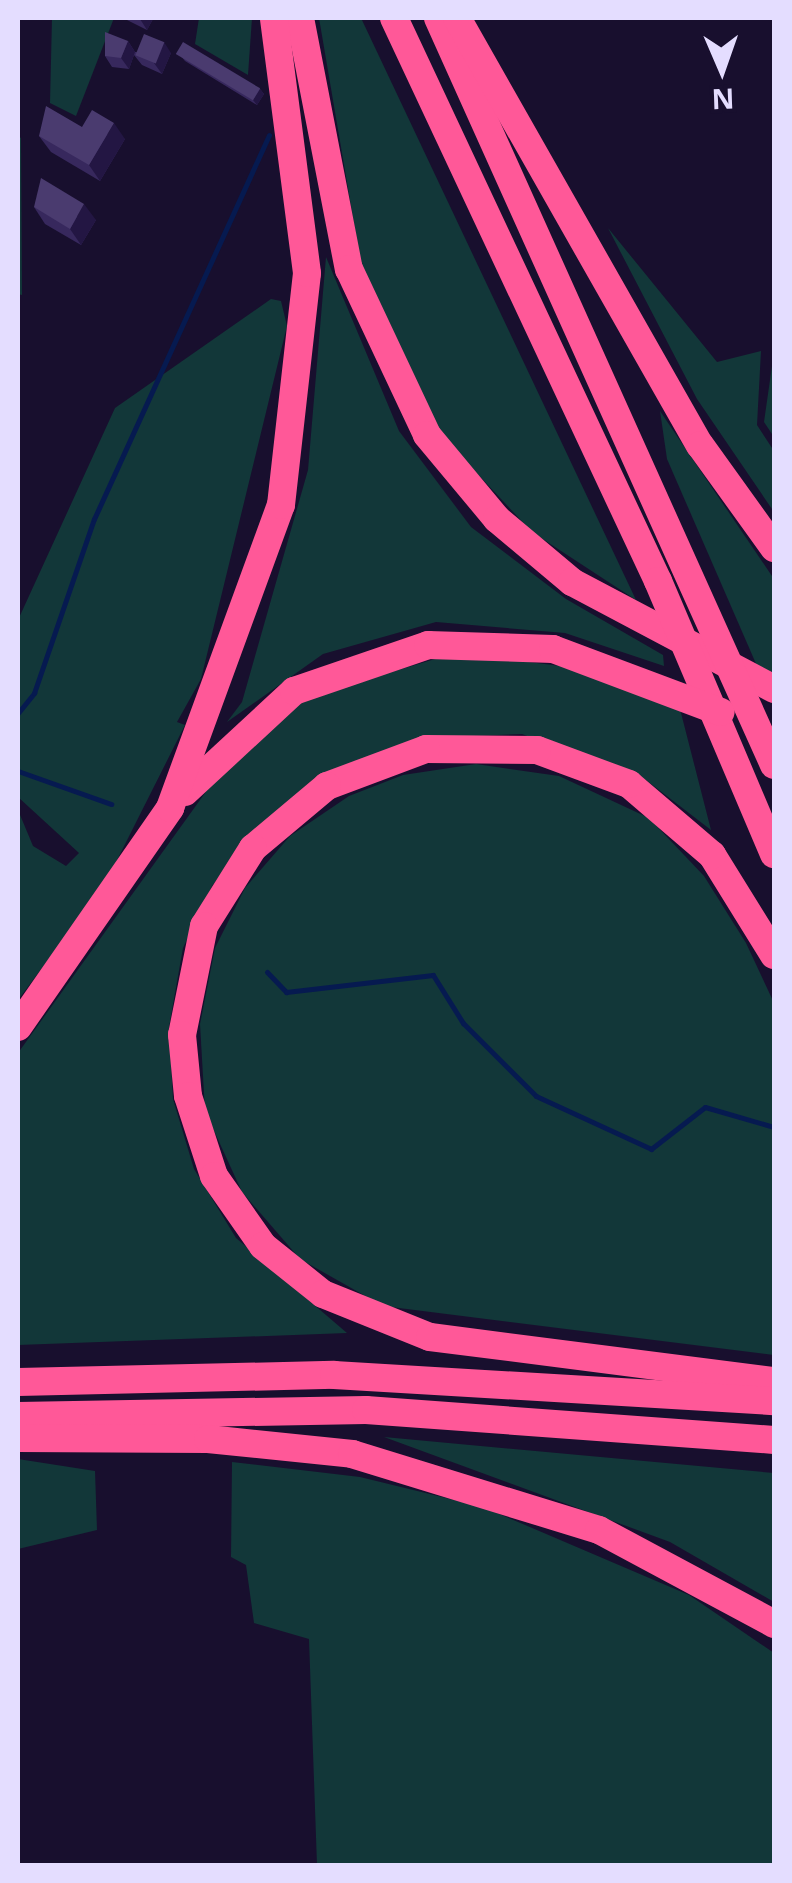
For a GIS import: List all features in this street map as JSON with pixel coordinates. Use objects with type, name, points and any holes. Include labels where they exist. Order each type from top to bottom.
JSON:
[{"type":"highway","points":[[170,808],[282,505],[302,381],[307,273],[274,18]]},
{"type":"highway","points":[[300,18],[349,269],[428,435],[497,519],[572,582],[774,689]]},
{"type":"highway","points":[[394,18],[658,581],[774,854]]},
{"type":"highway","points":[[438,18],[706,603],[774,765]]},
{"type":"highway","points":[[457,18],[700,445],[774,548]]},
{"type":"highway","points":[[18,1027],[170,808],[294,691],[360,661],[443,644],[582,656],[774,736]]},
{"type":"highway","points":[[774,955],[712,855],[629,784],[537,750],[426,749],[327,786],[253,848],[204,926],[182,1035],[194,1123],[224,1194],[272,1254],[333,1300],[430,1337],[774,1381]]},
{"type":"highway","points":[[18,1382],[334,1375],[774,1401]]},
{"type":"highway","points":[[18,1416],[366,1410],[774,1440]]},
{"type":"highway","points":[[18,1438],[208,1439],[352,1454],[599,1530],[774,1624]]},
{"type":"green space","points":[[52,18],[114,18],[76,116],[50,103]]},
{"type":"green space","points":[[199,18],[252,18],[248,75],[195,44]]},
{"type":"green space","points":[[319,18],[361,18],[636,600],[532,532],[438,432],[364,282]]},
{"type":"green space","points":[[18,136],[21,138],[22,295],[18,294]]},
{"type":"green space","points":[[608,228],[717,362],[761,351],[757,425],[774,451],[774,512],[697,399]]},
{"type":"green space","points":[[326,257],[399,431],[471,527],[566,599],[663,655],[664,666],[565,633],[436,622],[323,654],[227,722],[242,702],[308,470]]},
{"type":"green space","points":[[271,299],[281,301],[287,326],[201,679],[177,722],[185,725],[105,884],[18,1000],[18,810],[33,846],[66,866],[79,853],[18,797],[18,620],[115,408]]},
{"type":"green space","points":[[774,352],[774,437],[764,422]]},
{"type":"green space","points":[[660,411],[774,579],[774,675],[757,666],[667,459]]},
{"type":"green space","points":[[455,653],[585,669],[680,709],[711,830],[646,780],[522,734],[423,738],[313,781],[257,827],[212,886],[183,948],[169,1027],[173,1099],[194,1169],[236,1238],[347,1333],[18,1345],[18,1053],[223,768],[305,698]]},
{"type":"green space","points":[[476,764],[559,776],[649,818],[704,876],[746,943],[774,1003],[774,1355],[383,1306],[300,1259],[242,1192],[205,1111],[200,1024],[215,948],[245,888],[290,836],[349,796],[403,775]]},
{"type":"green space","points":[[384,1437],[774,1473],[774,1602],[670,1542]]},
{"type":"green space","points":[[18,1459],[95,1471],[97,1530],[18,1549]]},
{"type":"green space","points":[[232,1462],[360,1477],[483,1507],[689,1595],[774,1653],[774,1865],[317,1865],[309,1639],[254,1623],[246,1565],[231,1557]]},
{"type":"building","points":[[105,32],[128,41],[121,58],[105,56]]},
{"type":"building","points":[[144,34],[164,42],[156,64],[135,55]]},
{"type":"building","points":[[183,42],[260,88],[253,100],[176,54]]},
{"type":"building","points":[[46,106],[82,127],[92,110],[114,123],[89,165],[39,136]]},
{"type":"building","points":[[41,178],[84,204],[70,229],[34,207]]},
{"type":"waterway","points":[[18,713],[34,693],[94,519],[269,135]]},
{"type":"waterway","points":[[18,771],[111,804]]},
{"type":"waterway","points":[[267,972],[286,992],[433,975],[463,1023],[536,1096],[651,1149],[705,1107],[774,1127]]}]
